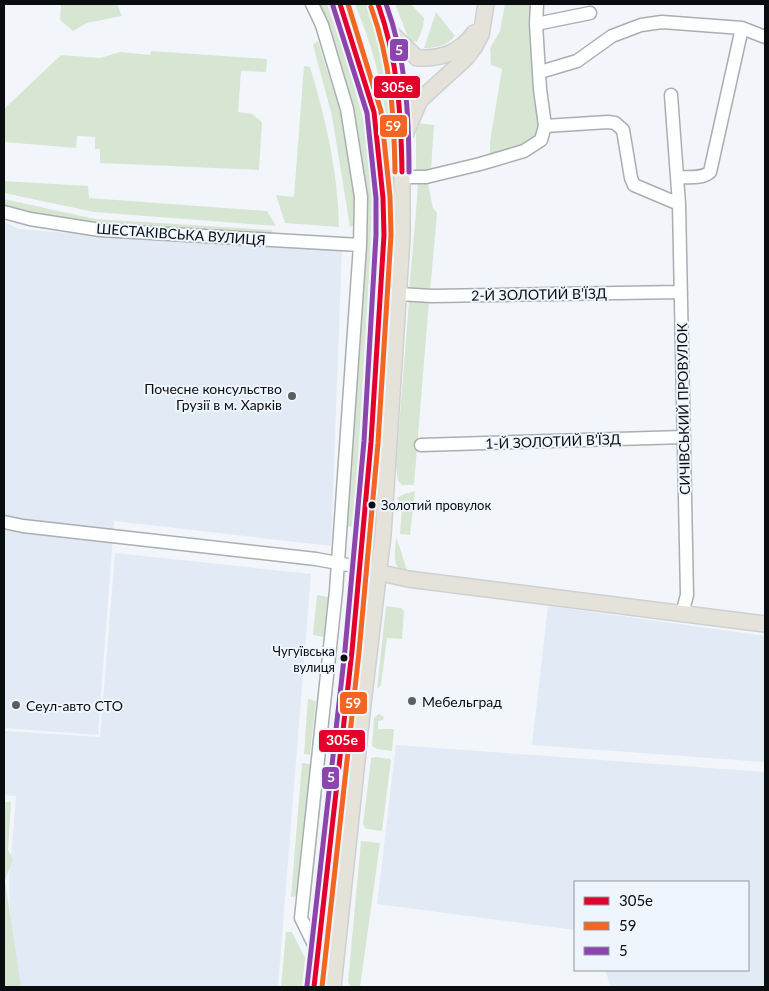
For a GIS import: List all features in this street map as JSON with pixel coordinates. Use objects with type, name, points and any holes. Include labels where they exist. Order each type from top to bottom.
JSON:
[{"type":"main road","points":[[314,987],[351,661],[374,386],[384,235],[383,198],[374,112],[340,4]]},
{"type":"main road","points":[[333,987],[383,535],[402,236],[400,92],[397,67],[388,31],[378,4]]},
{"type":"main road","points":[[388,31],[417,58],[441,57],[465,44],[475,32],[485,9]]},
{"type":"main road","points":[[402,144],[420,100],[466,58],[475,46],[481,35],[485,9]]},
{"type":"main road","points":[[359,567],[408,579],[765,624]]},
{"type":"street","points":[[312,4],[322,26],[347,109],[361,197],[360,245],[338,562],[301,918],[318,953]]},
{"type":"street","points":[[402,178],[426,177],[524,151],[540,140],[545,126],[541,99],[536,24],[537,4]]},
{"type":"street","points":[[536,24],[590,13]]},
{"type":"street","points":[[540,72],[577,61],[612,36],[641,25],[662,22],[742,28],[765,37]]},
{"type":"street","points":[[678,177],[701,177],[710,172],[742,28]]},
{"type":"street","name":"СИЧІВСЬКИЙ ПРОВУЛОК","points":[[671,95],[678,177],[681,292],[687,595],[682,614]]},
{"type":"street","points":[[545,126],[615,123],[623,130],[631,178],[634,185],[679,204]]},
{"type":"street","name":"ШЕСТАКІВСЬКА ВУЛИЦЯ","points":[[4,212],[30,219],[100,230],[360,245]]},
{"type":"street","name":"2-Й ЗОЛОТИЙ В’ЇЗД","points":[[398,294],[432,296],[681,292]]},
{"type":"street","name":"1-Й ЗОЛОТИЙ В’ЇЗД","points":[[421,444],[684,437]]},
{"type":"street","points":[[4,522],[23,526],[338,562],[359,567]]},
{"type":"shaded area","points":[[4,222],[19,229],[94,235],[342,247],[331,546],[114,521],[98,735],[4,728]]},
{"type":"shaded area","points":[[115,553],[311,574],[278,987],[12,987],[9,880],[16,796],[4,795],[4,731],[100,737]]},
{"type":"shaded area","points":[[548,606],[765,636],[765,762],[532,745]]},
{"type":"shaded area","points":[[396,745],[765,772],[765,987],[611,987],[605,971],[749,971],[749,881],[574,881],[574,930],[377,904]]},
{"type":"green space","points":[[61,4],[117,4],[122,16],[87,23],[73,31],[60,20]]},
{"type":"green space","points":[[318,4],[327,4],[346,57],[367,133],[372,202],[354,526],[344,527],[364,197]]},
{"type":"green space","points":[[355,4],[369,4],[378,22],[390,60],[395,111],[392,278],[374,527],[370,526],[388,299],[390,208],[387,130],[383,98],[372,50]]},
{"type":"green space","points":[[395,4],[411,4],[424,18],[423,27],[417,42],[410,41]]},
{"type":"green space","points":[[505,4],[532,4],[540,126],[533,140],[518,149],[490,157],[490,142],[502,69],[491,65],[490,48],[500,31]]},
{"type":"green space","points":[[436,12],[455,36],[441,46],[424,48]]},
{"type":"green space","points":[[318,41],[340,111],[356,202],[354,225],[350,227],[332,116],[313,45]]},
{"type":"green space","points":[[151,51],[267,59],[266,72],[241,71],[238,112],[252,114],[262,122],[259,170],[100,163],[100,149],[95,149],[95,137],[77,136],[76,148],[4,142],[4,109],[61,55],[100,58],[120,52],[150,55]]},
{"type":"green space","points":[[304,66],[310,67],[326,126],[334,166],[339,227],[285,223],[276,195],[294,197]]},
{"type":"green space","points":[[416,123],[434,125],[431,170],[416,173]]},
{"type":"green space","points":[[4,181],[88,186],[89,198],[267,211],[276,226],[94,212],[4,193]]},
{"type":"green space","points":[[418,183],[428,184],[433,208],[437,213],[430,292],[409,291]]},
{"type":"green space","points":[[4,199],[95,219],[272,230],[272,234],[97,223],[21,212],[4,207]]},
{"type":"green space","points":[[409,301],[429,301],[414,485],[402,485],[398,481],[396,467]]},
{"type":"green space","points":[[415,491],[410,535],[400,534],[402,506],[397,498]]},
{"type":"green space","points":[[396,539],[407,570],[406,574],[396,564]]},
{"type":"green space","points":[[317,595],[328,597],[324,637],[313,635]]},
{"type":"green space","points":[[386,606],[401,608],[404,611],[402,639],[387,638],[381,685],[377,689]]},
{"type":"green space","points":[[327,687],[333,688],[310,906],[307,905]]},
{"type":"green space","points":[[308,699],[316,701],[310,755],[304,754]]},
{"type":"green space","points":[[379,714],[384,717],[383,720],[378,721],[378,729],[394,729],[392,751],[377,749],[372,746],[374,718]]},
{"type":"green space","points":[[371,758],[391,759],[382,831],[366,829],[363,824]]},
{"type":"green space","points":[[302,763],[311,764],[300,891],[297,896],[291,897]]},
{"type":"green space","points":[[4,802],[11,802],[8,850],[13,859],[5,881],[21,987],[4,987]]},
{"type":"green space","points":[[361,841],[380,843],[360,987],[351,987],[348,982]]},
{"type":"green space","points":[[286,932],[292,932],[305,958],[302,987],[281,987]]},
{"type":"transit line","name":"305e","points":[[314,987],[352,651],[371,442],[384,235],[383,198],[374,112],[340,4]]},
{"type":"transit line","name":"59","points":[[322,987],[359,652],[378,443],[391,235],[390,197],[381,111],[348,4]]},
{"type":"transit line","name":"305e","points":[[378,4],[385,25],[394,66],[401,129],[402,172]]},
{"type":"transit line","name":"5","points":[[386,4],[398,45],[405,87],[409,172]]},
{"type":"transit line","name":"5","points":[[307,986],[345,650],[364,441],[376,235],[376,198],[367,113],[333,6]]},
{"type":"transit line","name":"59","points":[[371,7],[383,48],[390,88],[394,129],[395,172]]},
{"type":"place","name":"Почесне консульство Грузії в м. Харків","points":[[292,396]]},
{"type":"place","name":"Золотий провулок","points":[[372,505]]},
{"type":"place","name":"Чугуївська вулиця","points":[[344,658]]},
{"type":"place","name":"Мебельград","points":[[412,701]]},
{"type":"place","name":"Сеул-авто СТО","points":[[16,705]]}]
